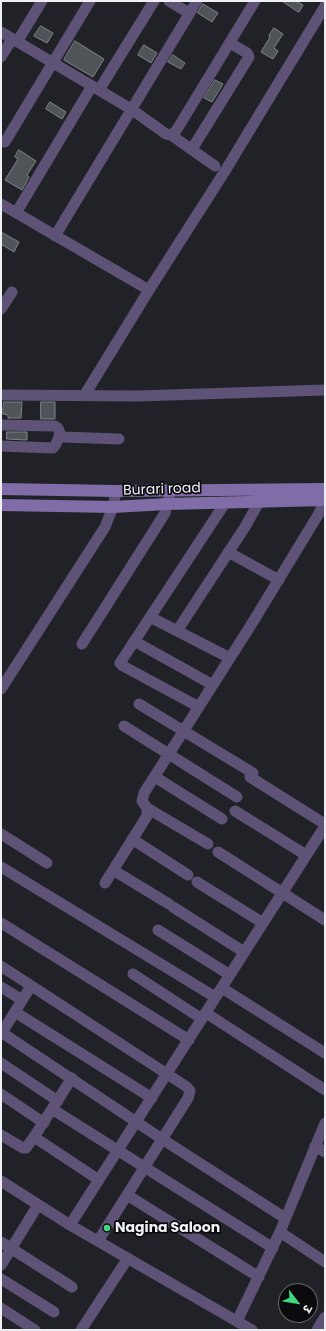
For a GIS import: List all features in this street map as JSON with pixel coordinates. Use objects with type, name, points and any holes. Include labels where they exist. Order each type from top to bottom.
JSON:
[{"type":"main road","name":"Burari road","points":[[1,489],[116,492],[325,489]]},
{"type":"main road","name":"Burari road","points":[[1,505],[113,507],[325,500]]},
{"type":"street","points":[[1,57],[42,1]]},
{"type":"street","points":[[5,142],[90,1]]},
{"type":"street","points":[[16,213],[154,1]]},
{"type":"street","points":[[169,1],[189,13]]},
{"type":"street","points":[[55,236],[196,1]]},
{"type":"street","points":[[171,135],[176,131],[255,1]]},
{"type":"street","points":[[84,396],[149,290],[225,171],[325,6]]},
{"type":"street","points":[[1,32],[131,109],[215,166]]},
{"type":"street","points":[[192,149],[249,57],[247,52],[230,43]]},
{"type":"street","points":[[1,204],[149,290]]},
{"type":"street","points":[[1,309],[12,292]]},
{"type":"street","points":[[1,395],[138,396],[325,390]]},
{"type":"street","points":[[1,425],[55,426],[58,428],[61,436],[65,437],[118,439]]},
{"type":"street","points":[[1,446],[53,448],[60,434]]},
{"type":"street","points":[[82,644],[160,521],[168,504],[170,491]]},
{"type":"street","points":[[1,689],[105,527],[113,507],[116,492]]},
{"type":"street","points":[[208,844],[147,808],[142,801],[142,798],[279,580],[318,515],[325,500]]},
{"type":"street","points":[[177,631],[259,502]]},
{"type":"street","points":[[200,707],[120,663],[225,503]]},
{"type":"street","points":[[228,552],[279,580]]},
{"type":"street","points":[[150,617],[230,658]]},
{"type":"street","points":[[134,641],[213,685]]},
{"type":"street","points":[[70,1225],[325,825],[250,777],[253,773],[139,704]]},
{"type":"street","points":[[124,726],[237,797]]},
{"type":"street","points":[[155,777],[222,819]]},
{"type":"street","points":[[105,883],[147,816],[147,808]]},
{"type":"street","points":[[235,811],[306,855]]},
{"type":"street","points":[[1,834],[47,863]]},
{"type":"street","points":[[132,840],[188,875]]},
{"type":"street","points":[[218,852],[325,920]]},
{"type":"street","points":[[1,866],[216,998]]},
{"type":"street","points":[[113,870],[244,952]]},
{"type":"street","points":[[197,882],[263,922]]},
{"type":"street","points":[[1,923],[188,1040]]},
{"type":"street","points":[[158,930],[230,975]]},
{"type":"street","points":[[1,966],[187,1087],[190,1091],[190,1095],[98,1240]]},
{"type":"street","points":[[133,974],[325,1090]]},
{"type":"street","points":[[32,986],[1,1033],[285,1218]]},
{"type":"street","points":[[1,987],[22,1000]]},
{"type":"street","points":[[222,988],[325,1053]]},
{"type":"street","points":[[15,1012],[152,1098]]},
{"type":"street","points":[[1,1063],[55,1105],[118,1150],[273,1248]]},
{"type":"street","points":[[1,1135],[23,1148],[26,1148],[72,1078]]},
{"type":"street","points":[[1,1094],[44,1122]]},
{"type":"street","points":[[237,1321],[273,1248],[314,1146],[325,1123]]},
{"type":"street","points":[[34,1138],[99,1180]]},
{"type":"street","points":[[314,1146],[325,1152]]},
{"type":"street","points":[[1,1181],[70,1225],[252,1330]]},
{"type":"street","points":[[126,1195],[259,1277]]},
{"type":"street","points":[[1,1265],[38,1205]]},
{"type":"street","points":[[280,1232],[325,1262]]},
{"type":"street","points":[[1,1242],[72,1287]]},
{"type":"street","points":[[81,1330],[128,1258]]},
{"type":"street","points":[[1,1279],[54,1312]]},
{"type":"street","points":[[1,1308],[35,1330]]},
{"type":"street","points":[[317,1330],[325,1317]]},
{"type":"building","points":[[282,1],[296,1],[303,5],[299,12]]},
{"type":"building","points":[[203,4],[218,13],[212,22],[198,13]]},
{"type":"building","points":[[41,26],[53,33],[47,43],[34,36]]},
{"type":"building","points":[[274,28],[283,34],[274,48],[278,51],[273,59],[261,52]]},
{"type":"building","points":[[75,41],[104,59],[93,77],[64,60]]},
{"type":"building","points":[[144,45],[157,53],[151,63],[138,55]]},
{"type":"building","points":[[173,55],[185,63],[181,69],[168,62]]},
{"type":"building","points":[[215,80],[223,84],[212,102],[204,98]]},
{"type":"building","points":[[50,102],[66,112],[62,119],[46,109]]},
{"type":"building","points":[[19,150],[36,161],[27,175],[29,177],[22,190],[5,180],[18,159],[15,157]]},
{"type":"building","points":[[1,232],[19,242],[14,252],[1,244]]},
{"type":"building","points":[[4,402],[22,402],[21,418],[8,418],[8,415],[3,414]]},
{"type":"building","points":[[41,402],[55,402],[55,419],[41,419]]},
{"type":"building","points":[[7,432],[27,432],[27,440],[7,439]]},
{"type":"place","name":"Nagina Saloon","points":[[107,1228]]}]
